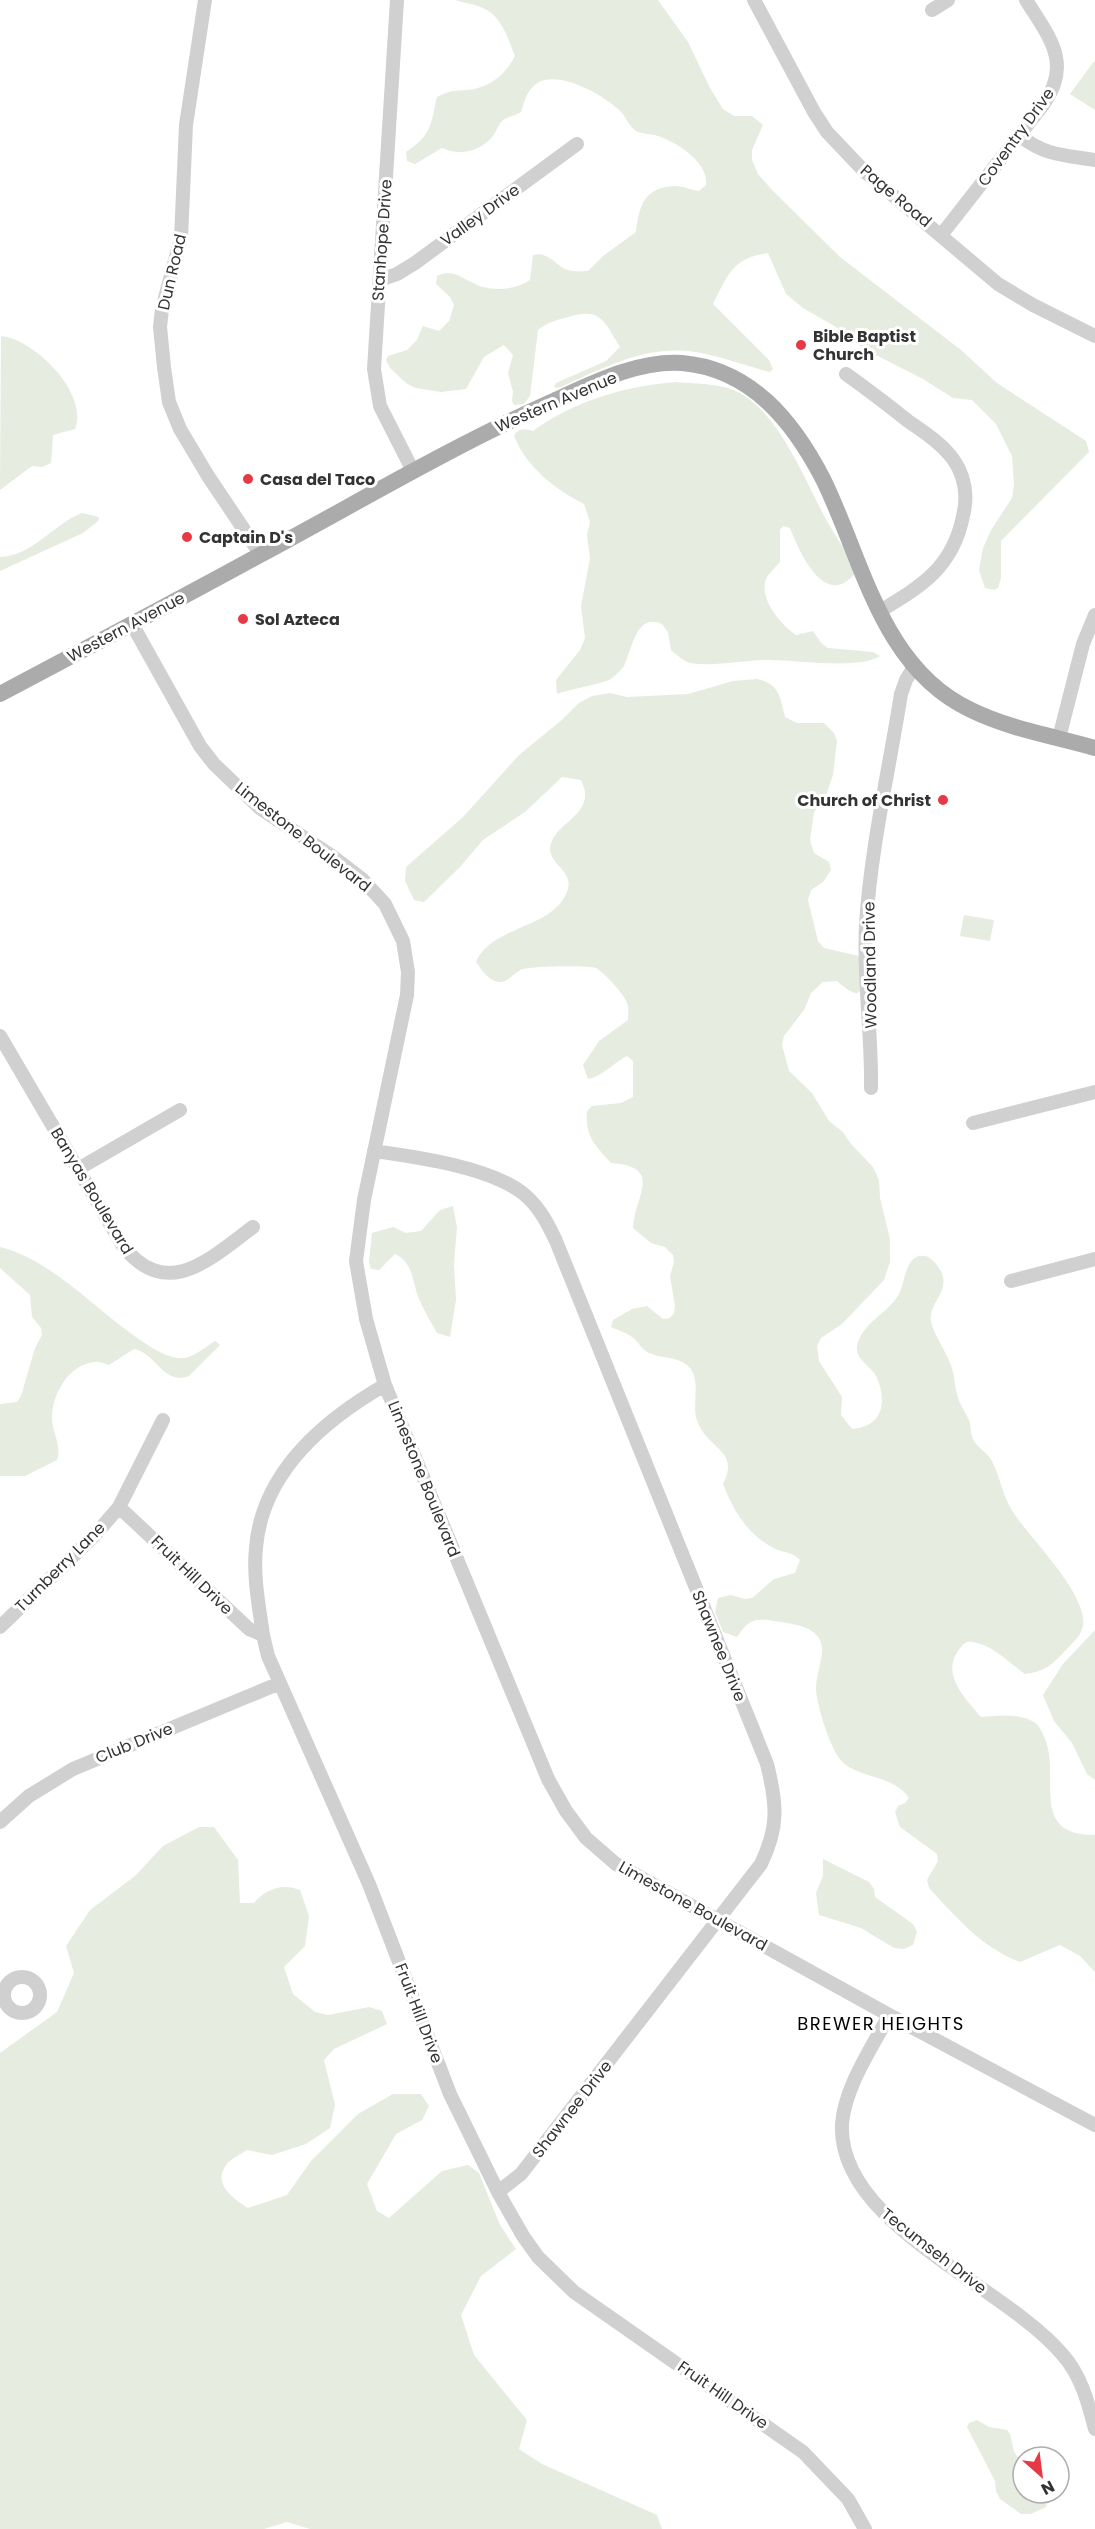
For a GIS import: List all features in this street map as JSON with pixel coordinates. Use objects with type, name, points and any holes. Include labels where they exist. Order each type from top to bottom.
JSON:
[{"type":"main road","name":"Western Avenue","points":[[0,694],[482,434],[607,377],[633,370],[678,363],[723,371],[746,383],[792,428],[823,479],[889,632],[914,668],[950,699],[969,710],[1001,723],[1095,748]]},
{"type":"street","name":"Dun Road","points":[[205,0],[186,125],[181,238],[162,309],[160,327],[163,357],[169,402],[180,429],[208,476],[252,538],[261,555]]},
{"type":"street","name":"Stanhope Drive","points":[[397,0],[374,369],[380,406],[413,471]]},
{"type":"street","name":"Page Road","points":[[754,0],[804,96],[827,132],[864,171],[999,284],[1015,295],[1095,336]]},
{"type":"street","points":[[932,10],[948,0]]},
{"type":"street","name":"Coventry Drive","points":[[942,234],[1051,94],[1058,70],[1054,47],[1026,0]]},
{"type":"street","points":[[1020,136],[1048,153],[1095,160]]},
{"type":"street","name":"Valley Drive","points":[[380,280],[415,262],[577,144]]},
{"type":"street","points":[[846,374],[933,439],[954,460],[964,483],[965,508],[957,540],[949,556],[924,583],[880,611]]},
{"type":"street","points":[[1059,738],[1083,644],[1095,615]]},
{"type":"street","name":"Limestone Boulevard","points":[[132,624],[200,746],[214,764],[261,809],[332,856],[362,879],[385,904],[399,931],[407,963],[407,995],[364,1200],[356,1261],[366,1319],[385,1385],[548,1779],[566,1811],[586,1838],[616,1864],[889,2015],[1095,2125]]},
{"type":"street","name":"Woodland Drive","points":[[871,1088],[872,1052],[866,926],[871,873],[902,694],[906,680],[914,668]]},
{"type":"street","name":"Banyas Boulevard","points":[[0,1036],[123,1246],[134,1260],[154,1271],[175,1274],[201,1265],[253,1227]]},
{"type":"street","points":[[973,1123],[1095,1092]]},
{"type":"street","points":[[78,1169],[180,1110]]},
{"type":"street","name":"Shawnee Drive","points":[[374,1151],[475,1171],[508,1184],[524,1194],[541,1212],[556,1241],[767,1764],[774,1792],[776,1818],[771,1842],[761,1864],[521,2174],[498,2192]]},
{"type":"street","points":[[1011,1281],[1095,1260]]},
{"type":"street","points":[[263,1635],[255,1585],[256,1547],[262,1516],[276,1482],[307,1443],[332,1420],[385,1385]]},
{"type":"street","points":[[119,1507],[164,1419]]},
{"type":"street","name":"Fruit Hill Drive","points":[[119,1507],[249,1629],[263,1635],[268,1656],[369,1884],[450,2094],[498,2192],[523,2236],[555,2275],[574,2292],[802,2452],[848,2499],[865,2529]]},
{"type":"street","name":"Turnberry Lane","points":[[0,1627],[80,1550],[119,1507]]},
{"type":"street","name":"Club Drive","points":[[0,1822],[29,1796],[73,1769],[280,1683]]},
{"type":"street","points":[[5,1976],[27,1977],[38,1985],[40,1997],[35,2007],[24,2013],[4,2009],[5,1976]]},
{"type":"street","name":"Tecumseh Drive","points":[[889,2015],[852,2087],[842,2124],[849,2162],[857,2182],[868,2198],[899,2228],[1026,2321],[1062,2353],[1084,2390],[1095,2428]]},
{"type":"shaded area","points":[[455,0],[658,0],[688,42],[723,109],[734,116],[752,116],[763,125],[752,150],[752,160],[758,174],[772,190],[840,257],[961,350],[997,383],[1086,441],[1089,452],[1001,541],[1001,578],[998,588],[994,590],[985,588],[979,570],[983,548],[991,530],[1012,498],[1014,484],[1012,456],[996,424],[972,400],[953,398],[923,379],[864,349],[836,327],[803,308],[786,294],[768,253],[756,255],[739,264],[728,276],[713,304],[769,360],[773,369],[770,372],[714,356],[677,350],[624,360],[558,388],[554,387],[556,383],[606,361],[620,347],[605,323],[595,315],[588,314],[560,319],[538,330],[530,396],[524,404],[514,405],[512,401],[513,392],[508,373],[513,355],[504,345],[484,357],[466,389],[441,392],[416,388],[407,384],[390,368],[386,360],[388,356],[407,350],[417,340],[423,326],[439,331],[449,321],[454,305],[450,297],[436,284],[437,276],[449,273],[483,287],[501,289],[513,287],[530,280],[533,255],[539,254],[568,270],[588,271],[603,256],[636,232],[641,206],[650,194],[665,187],[675,186],[699,191],[706,185],[706,177],[702,168],[682,148],[658,136],[636,131],[615,106],[595,93],[571,82],[549,79],[539,82],[532,88],[521,112],[503,120],[493,136],[482,146],[462,152],[442,148],[415,164],[407,161],[406,152],[421,140],[429,129],[437,97],[452,91],[474,89],[493,81],[504,72],[515,56],[495,16],[480,7]]},
{"type":"shaded area","points":[[1095,60],[1095,110],[1070,94]]},
{"type":"shaded area","points":[[1,336],[29,347],[56,371],[67,385],[74,400],[77,415],[75,429],[53,435],[51,463],[42,467],[32,466],[0,490]]},
{"type":"shaded area","points":[[676,382],[709,384],[733,390],[755,404],[768,417],[791,452],[828,523],[855,566],[856,572],[845,582],[834,585],[825,582],[807,564],[790,528],[783,526],[780,530],[780,562],[768,575],[765,585],[768,601],[777,617],[796,635],[813,631],[822,644],[828,648],[873,652],[880,656],[857,663],[769,660],[690,663],[671,650],[668,632],[662,624],[653,622],[646,623],[636,634],[624,666],[611,679],[557,694],[556,680],[580,650],[585,638],[581,606],[590,558],[587,535],[590,522],[584,504],[563,492],[534,468],[514,436],[522,430],[533,431],[565,411],[583,403],[619,391]]},
{"type":"shaded area","points":[[82,513],[99,517],[98,521],[83,533],[0,571],[0,557],[12,555],[33,546],[62,524]]},
{"type":"shaded area","points":[[757,679],[770,684],[777,692],[785,717],[797,723],[824,723],[834,733],[837,741],[833,775],[825,798],[814,812],[810,840],[814,853],[829,862],[831,870],[823,882],[811,890],[808,900],[818,941],[824,948],[859,956],[862,974],[861,988],[855,993],[837,981],[823,982],[811,993],[804,1010],[784,1036],[782,1045],[789,1071],[812,1093],[829,1121],[843,1132],[873,1167],[879,1180],[880,1198],[890,1239],[890,1262],[884,1280],[842,1324],[821,1338],[817,1346],[819,1361],[842,1397],[841,1415],[852,1429],[871,1423],[880,1411],[882,1395],[874,1372],[858,1355],[857,1346],[860,1338],[864,1330],[895,1301],[913,1259],[925,1256],[936,1264],[944,1281],[933,1308],[931,1322],[952,1368],[958,1399],[969,1420],[973,1439],[992,1461],[1011,1509],[1070,1587],[1083,1617],[1082,1629],[1077,1638],[1056,1660],[1043,1669],[1025,1674],[994,1651],[971,1642],[963,1645],[953,1660],[954,1678],[963,1695],[981,1717],[1013,1716],[1026,1718],[1037,1724],[1045,1739],[1049,1754],[1051,1802],[1054,1815],[1061,1825],[1074,1832],[1095,1835],[1095,1972],[1080,1956],[1060,1945],[1020,1962],[1006,1956],[970,1931],[929,1888],[927,1880],[938,1861],[937,1854],[900,1827],[895,1812],[898,1806],[909,1798],[894,1785],[846,1765],[831,1744],[817,1696],[817,1680],[822,1652],[821,1643],[813,1632],[798,1625],[756,1620],[748,1624],[737,1637],[723,1632],[715,1612],[718,1598],[731,1595],[745,1599],[752,1598],[774,1579],[795,1573],[800,1560],[794,1555],[765,1543],[750,1530],[737,1513],[723,1484],[728,1464],[725,1457],[698,1423],[695,1409],[695,1378],[688,1366],[679,1361],[649,1353],[630,1336],[611,1327],[613,1320],[632,1309],[647,1306],[663,1319],[670,1318],[675,1306],[670,1276],[674,1262],[673,1255],[665,1247],[651,1243],[633,1228],[643,1185],[642,1177],[637,1170],[611,1163],[592,1140],[588,1128],[587,1111],[592,1106],[621,1103],[633,1097],[633,1061],[627,1056],[588,1079],[583,1065],[599,1041],[628,1020],[627,1002],[615,985],[596,968],[571,966],[528,968],[499,982],[488,977],[476,962],[493,942],[544,916],[564,898],[568,880],[550,849],[556,834],[581,808],[585,791],[581,780],[562,777],[525,812],[483,840],[460,867],[424,902],[414,900],[405,881],[406,867],[463,817],[519,755],[579,703],[592,696],[610,693],[627,697],[688,694],[733,681]]},
{"type":"shaded area","points":[[964,915],[994,920],[990,941],[960,936]]},
{"type":"shaded area","points":[[453,1206],[457,1227],[454,1264],[456,1300],[450,1337],[437,1333],[419,1299],[406,1262],[395,1254],[379,1270],[371,1269],[369,1262],[372,1233],[393,1227],[406,1233],[421,1231],[440,1210]]},
{"type":"shaded area","points":[[0,1247],[35,1261],[52,1272],[129,1332],[165,1354],[183,1358],[197,1353],[215,1341],[220,1345],[189,1376],[180,1378],[166,1373],[148,1356],[134,1349],[109,1365],[97,1362],[77,1368],[64,1382],[55,1399],[52,1423],[58,1444],[57,1460],[25,1476],[0,1476],[0,1404],[17,1402],[21,1396],[35,1348],[42,1335],[41,1328],[32,1317],[30,1295],[0,1268]]},
{"type":"shaded area","points":[[1095,1630],[1095,1780],[1087,1774],[1072,1743],[1054,1721],[1043,1695],[1063,1664]]},
{"type":"shaded area","points":[[199,1827],[214,1827],[238,1860],[240,1903],[254,1903],[269,1891],[281,1887],[300,1890],[309,1916],[305,1946],[284,1967],[293,1994],[315,2012],[328,2015],[369,2007],[382,2011],[387,2024],[334,2049],[324,2060],[335,2105],[330,2128],[306,2144],[272,2155],[247,2150],[228,2163],[222,2172],[223,2185],[226,2190],[248,2208],[287,2195],[311,2161],[358,2114],[393,2094],[421,2094],[429,2106],[422,2120],[396,2134],[367,2184],[377,2211],[389,2218],[442,2171],[468,2165],[479,2173],[500,2225],[516,2249],[481,2276],[461,2315],[474,2355],[527,2420],[519,2449],[542,2464],[657,2515],[662,2529],[310,2529],[287,2522],[264,2529],[0,2529],[0,2053],[57,2012],[74,1973],[66,1946],[90,1910],[135,1876],[163,1846]]},
{"type":"shaded area","points":[[823,1859],[869,1882],[874,1889],[875,1897],[913,1924],[917,1932],[913,1945],[904,1949],[894,1948],[861,1928],[819,1915],[816,1893],[823,1876]]},
{"type":"shaded area","points":[[977,2420],[989,2427],[1007,2430],[1010,2434],[1012,2445],[1011,2505],[1046,2505],[1046,2507],[1031,2514],[1021,2514],[1000,2499],[995,2481],[967,2427],[969,2423]]},
{"type":"place","name":"Bible Baptist Church","points":[[801,345]]},
{"type":"place","name":"Casa del Taco","points":[[248,479]]},
{"type":"place","name":"Captain D's","points":[[187,537]]},
{"type":"place","name":"Sol Azteca","points":[[243,619]]},
{"type":"place","name":"Church of Christ","points":[[943,800]]},
{"type":"district","name":"BREWER HEIGHTS","points":[[881,2023]]}]
